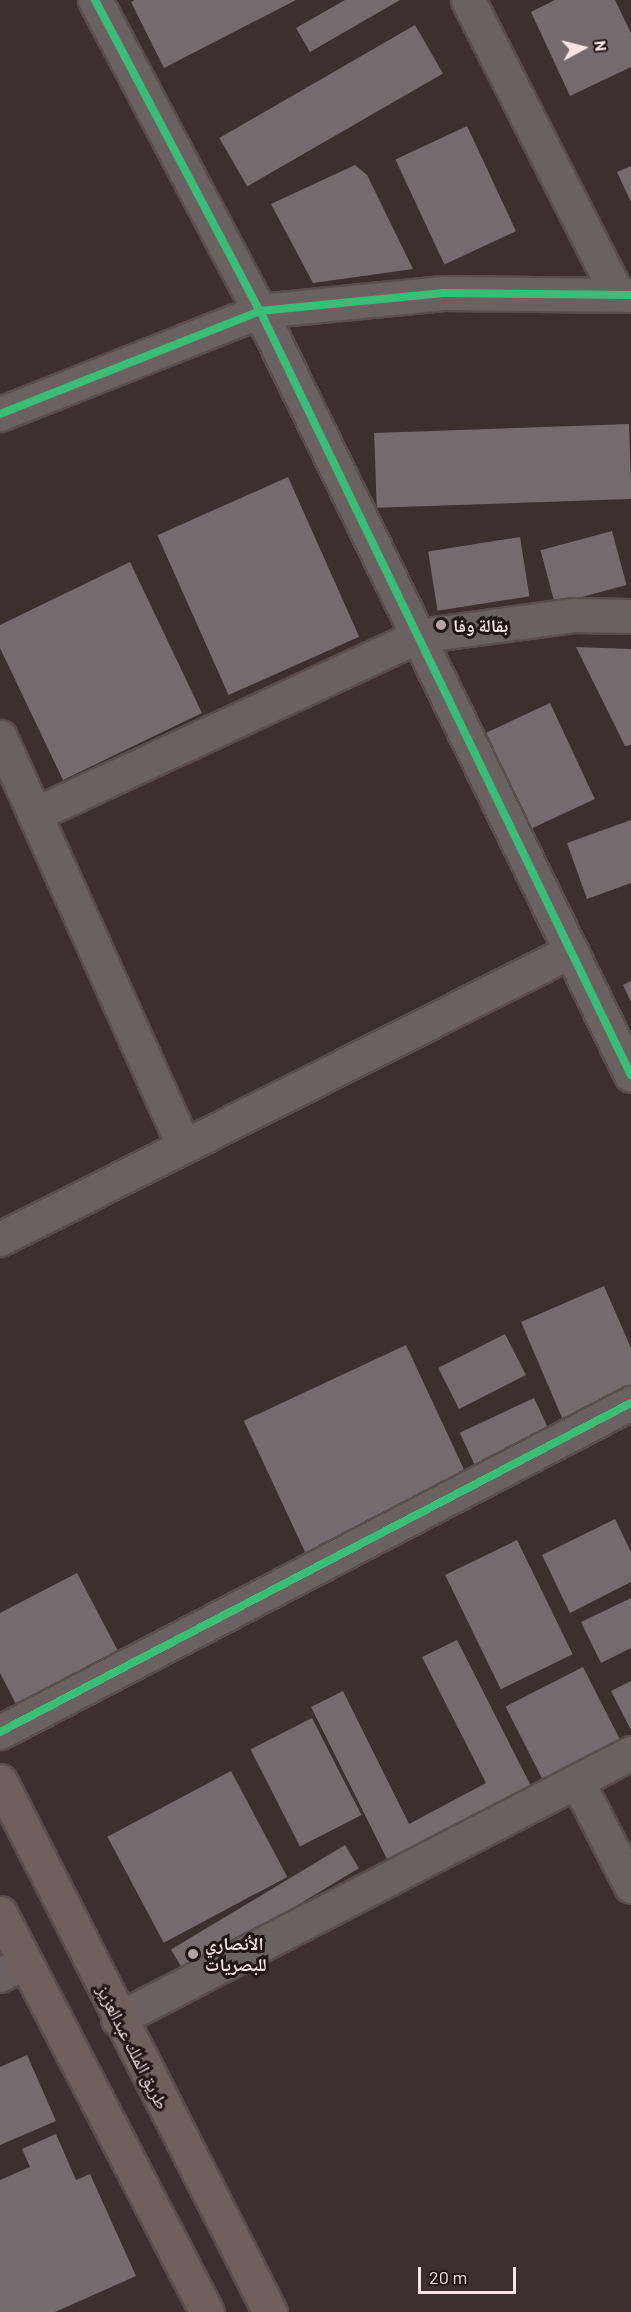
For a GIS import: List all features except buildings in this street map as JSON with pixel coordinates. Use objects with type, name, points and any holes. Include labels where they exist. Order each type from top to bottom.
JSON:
[{"type":"highway","name":"طريق الملك عبدالعزيز","points":[[0,1781],[118,2019],[270,2312]]},
{"type":"highway","points":[[0,1913],[12,1969],[207,2312]]},
{"type":"street","points":[[95,0],[260,311],[631,1075]]},
{"type":"street","points":[[0,414],[260,311],[443,293],[624,294],[468,0]]},
{"type":"street","points":[[35,814],[418,636],[573,615],[631,616]]},
{"type":"street","points":[[0,737],[184,1146]]},
{"type":"street","points":[[0,1239],[571,951]]},
{"type":"street","points":[[0,1732],[631,1403]]},
{"type":"street","points":[[118,2019],[631,1753]]},
{"type":"street","points":[[577,1781],[631,1886]]},
{"type":"cycle path","points":[[95,0],[260,311],[631,1075]]},
{"type":"cycle path","points":[[0,414],[260,311],[443,293],[631,295]]},
{"type":"cycle path","points":[[0,1732],[631,1403]]},
{"type":"place","name":"بقالة وفا","points":[[441,625]]},
{"type":"place","name":"الأنصاري للبصريات","points":[[193,1954]]}]
